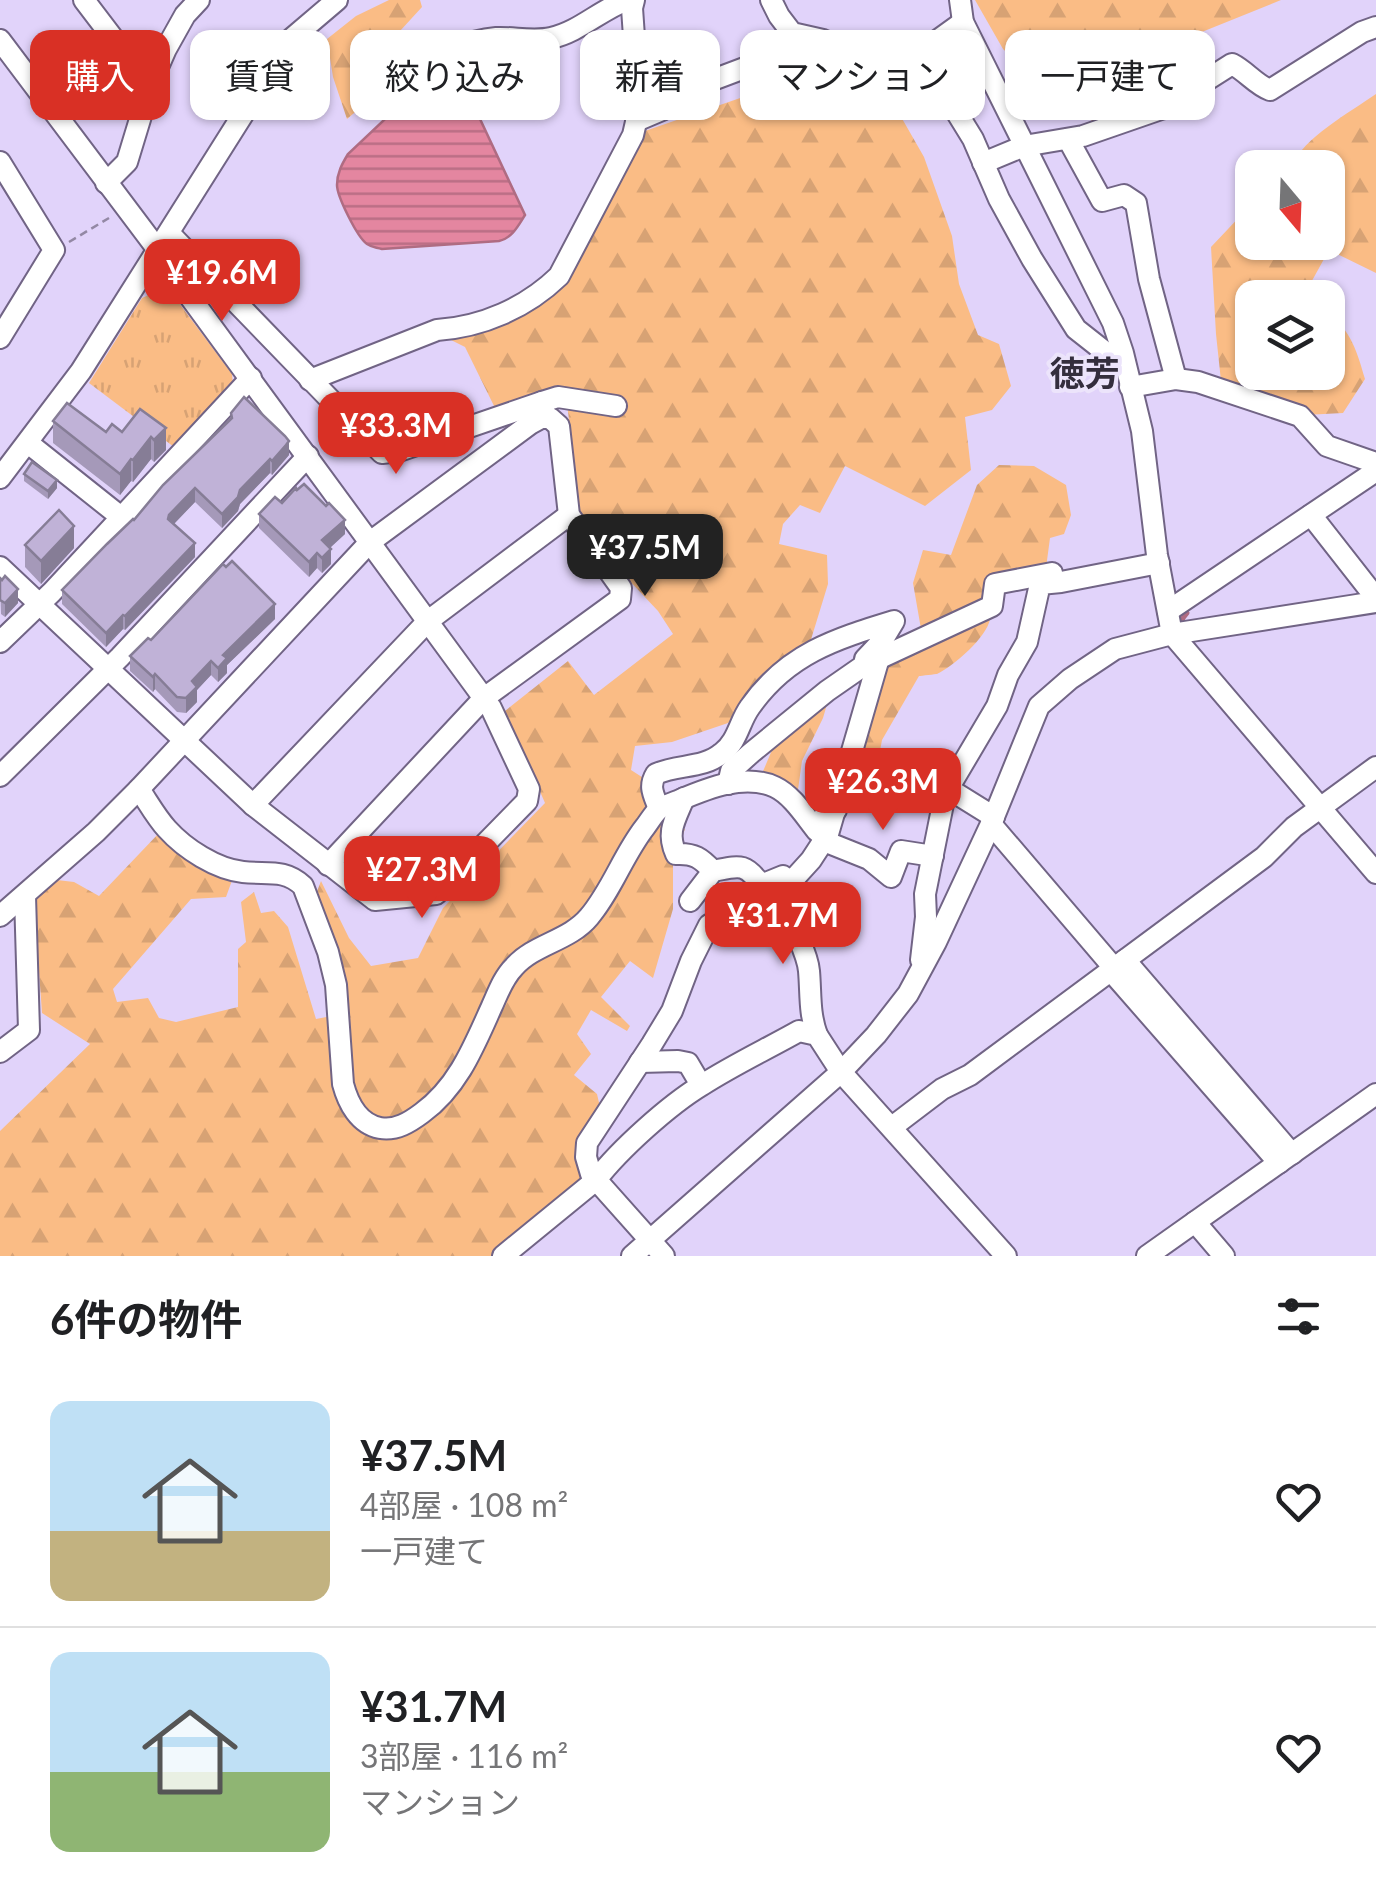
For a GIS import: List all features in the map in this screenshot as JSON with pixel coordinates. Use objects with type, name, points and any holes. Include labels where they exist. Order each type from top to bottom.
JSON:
[{"type":"street","points":[[84,0],[106,30]]},
{"type":"street","points":[[170,41],[200,0]]},
{"type":"street","points":[[0,478],[81,371],[290,40],[337,0]]},
{"type":"street","points":[[310,380],[437,330],[484,322],[541,294],[559,276],[634,135],[640,109],[631,0],[560,34]]},
{"type":"street","points":[[771,0],[790,30]]},
{"type":"street","points":[[960,0],[962,22],[1113,323],[1142,432],[1172,634],[1376,872]]},
{"type":"street","points":[[951,30],[962,22]]},
{"type":"street","points":[[983,163],[1024,146],[1068,139],[1161,109],[1232,64],[1270,90],[1376,27]]},
{"type":"street","points":[[0,40],[106,184],[382,453],[544,410]]},
{"type":"street","points":[[636,121],[740,69]]},
{"type":"street","points":[[106,184],[126,162],[139,120]]},
{"type":"street","points":[[961,120],[999,199],[1076,330],[1125,364]]},
{"type":"street","points":[[1068,139],[1102,201],[1124,194],[1136,203],[1149,279],[1176,378]]},
{"type":"street","points":[[0,162],[54,250],[0,338]]},
{"type":"street","points":[[0,566],[253,805],[375,900],[436,894],[527,801],[529,788],[491,708],[182,286],[163,241]]},
{"type":"street","points":[[0,642],[251,378]]},
{"type":"street","points":[[1130,386],[1176,378],[1198,382],[1300,416],[1327,446],[1376,464]]},
{"type":"street","points":[[0,916],[140,789],[370,542],[530,424],[558,397],[616,406]]},
{"type":"street","points":[[328,865],[484,698],[620,600],[621,588],[569,515],[559,426],[544,410]]},
{"type":"street","points":[[28,444],[121,518]]},
{"type":"street","points":[[0,776],[120,657],[308,456]]},
{"type":"street","points":[[1168,611],[1376,472]]},
{"type":"street","points":[[253,805],[428,620],[569,515]]},
{"type":"street","points":[[632,1256],[657,1248],[841,1072],[876,1036],[908,994],[993,820],[1040,706],[1070,679],[1116,648],[1172,634],[1376,600],[1311,516]]},
{"type":"street","points":[[728,784],[732,771],[828,690],[871,662],[992,606],[995,584],[1158,559]]},
{"type":"street","points":[[920,972],[926,894],[945,794],[997,706],[1008,675],[1027,642],[1040,584],[1158,559]]},
{"type":"street","points":[[659,808],[651,790],[656,774],[712,760],[724,752],[766,686],[793,662],[836,638],[894,621],[882,641],[866,656],[871,662]]},
{"type":"street","points":[[657,1248],[591,1174],[587,1142],[672,1010],[710,924],[791,882],[824,841],[836,810],[871,662]]},
{"type":"street","points":[[892,1126],[942,1090],[970,1076],[1264,857],[1319,807],[1376,768]]},
{"type":"street","points":[[920,771],[993,820],[1281,1153]]},
{"type":"street","points":[[140,789],[165,827],[190,849],[240,872],[284,874],[303,886],[336,985],[346,1095],[366,1122],[387,1128],[412,1120],[450,1087],[470,1054],[504,979],[525,956],[573,932],[587,920],[603,900],[632,843],[659,808],[703,790],[738,782],[772,785],[782,791],[817,830],[827,810],[836,810]]},
{"type":"street","points":[[684,798],[670,842],[676,854],[701,858],[713,872]]},
{"type":"street","points":[[824,841],[869,859],[891,877],[901,851],[932,856]]},
{"type":"street","points":[[690,901],[713,872],[740,866],[751,870],[761,885],[804,868]]},
{"type":"street","points":[[768,895],[778,924],[796,932],[809,966],[810,1008],[817,1035],[841,1072],[1006,1256]]},
{"type":"street","points":[[0,1052],[30,1030],[25,896]]},
{"type":"street","points":[[503,1256],[596,1180],[668,1110],[701,1085],[799,1031],[817,1035]]},
{"type":"street","points":[[640,1062],[688,1063],[701,1085]]},
{"type":"street","points":[[1147,1256],[1281,1153],[1376,1094]]},
{"type":"street","points":[[1195,1222],[1224,1256]]},
{"type":"path","points":[[54,250],[115,215]]},
{"type":"green space","points":[[389,0],[420,0],[422,7],[401,30],[350,30],[347,119],[333,77],[330,37],[356,16]]},
{"type":"green space","points":[[975,0],[1281,0],[1207,30],[1005,30],[1003,49]]},
{"type":"green space","points":[[1376,94],[1376,273],[1345,258],[1345,150],[1302,150]]},
{"type":"green space","points":[[740,98],[740,120],[903,120],[924,157],[952,236],[959,284],[978,335],[999,344],[1011,386],[992,410],[965,417],[971,470],[925,506],[845,466],[820,513],[800,505],[783,524],[779,544],[827,555],[828,584],[809,646],[761,684],[728,723],[672,742],[635,746],[631,770],[645,779],[655,808],[666,822],[685,829],[673,862],[673,909],[653,978],[630,961],[601,997],[630,1026],[627,1031],[591,1010],[577,1034],[591,1054],[574,1075],[597,1094],[600,1107],[580,1160],[583,1182],[493,1256],[0,1256],[0,1131],[90,1044],[42,1013],[34,902],[57,880],[74,882],[99,896],[160,832],[234,875],[226,897],[191,899],[113,989],[117,1002],[148,998],[159,1018],[176,1022],[238,1007],[238,949],[246,942],[241,902],[254,892],[261,913],[274,911],[288,927],[316,1019],[342,1014],[316,894],[321,881],[349,938],[371,966],[418,958],[443,908],[545,803],[505,711],[568,661],[594,695],[673,634],[580,514],[567,403],[496,410],[465,347],[445,337],[546,298],[645,131],[677,120],[720,120],[720,105]]},
{"type":"green space","points":[[1235,222],[1235,260],[1323,260],[1312,280],[1235,280],[1235,387],[1221,381],[1211,247]]},
{"type":"green space","points":[[158,291],[173,295],[232,374],[233,385],[174,447],[89,383],[142,298]]},
{"type":"green space","points":[[1345,332],[1365,379],[1343,413],[1305,415],[1243,390],[1345,390]]},
{"type":"green space","points":[[999,465],[1034,466],[1066,485],[1071,515],[1064,534],[1050,538],[1046,568],[985,603],[921,629],[913,583],[923,550],[951,555],[977,485]]},
{"type":"green space","points":[[981,618],[990,619],[988,626],[969,650],[937,674],[919,676],[882,740],[871,799],[860,808],[849,803],[883,674],[896,656]]},
{"type":"green space","points":[[828,701],[802,761],[797,797],[761,776],[775,743]]},
{"type":"shaded area","points":[[384,120],[480,120],[525,215],[511,234],[499,241],[382,249],[369,245],[353,225],[338,190],[340,169],[348,154]]},
{"type":"building","points":[[244,397],[289,441],[222,514],[195,488],[169,515],[168,519],[195,543],[106,633],[62,590],[232,418],[231,413]]},
{"type":"building","points":[[67,403],[106,432],[112,424],[122,432],[140,409],[166,428],[154,440],[151,437],[120,474],[53,421]]},
{"type":"building","points":[[32,462],[57,480],[48,491],[24,474]]},
{"type":"building","points":[[304,484],[345,520],[322,540],[331,549],[322,558],[317,553],[309,562],[259,514],[275,497],[282,503]]},
{"type":"building","points":[[59,510],[74,526],[41,561],[25,545]]},
{"type":"building","points":[[232,561],[275,604],[223,655],[227,658],[218,668],[211,661],[192,681],[197,687],[186,698],[177,697],[130,656],[148,638],[151,640],[223,564],[226,567]]},
{"type":"building","points":[[5,576],[18,589],[5,603],[0,600],[0,578]]},
{"type":"waterway","points":[[1180,626],[1187,613]]},
{"type":"district","name":"徳芳","points":[[1085,374]]}]
